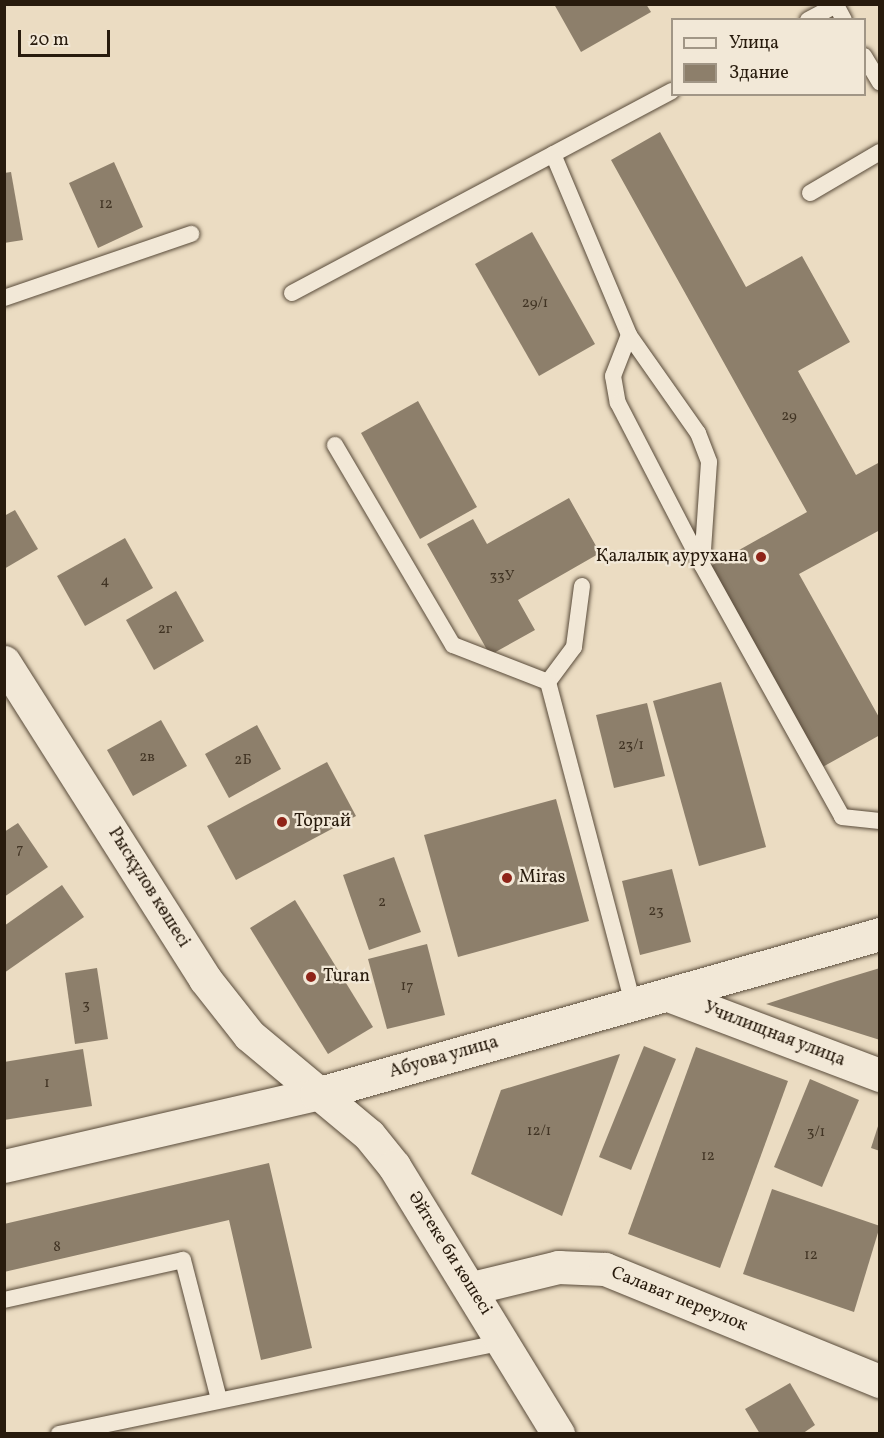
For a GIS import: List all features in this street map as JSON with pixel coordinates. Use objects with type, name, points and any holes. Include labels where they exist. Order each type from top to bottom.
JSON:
[{"type":"street","name":"Рысқұлов көшесі","points":[[4,662],[205,979],[249,1035],[316,1094]]},
{"type":"street","name":"Абуова улица","points":[[4,1166],[316,1094],[879,934]]},
{"type":"street","name":"Училищная улица","points":[[668,995],[879,1075]]},
{"type":"street","name":"Әйтеке би көшесі","points":[[316,1094],[369,1135],[394,1166],[472,1288],[558,1434]]},
{"type":"street","name":"Салават переулок","points":[[472,1288],[558,1267],[605,1269],[879,1381]]},
{"type":"lane","points":[[812,18],[836,5]]},
{"type":"lane","points":[[866,59],[879,82]]},
{"type":"lane","points":[[292,293],[671,92]]},
{"type":"lane","points":[[810,193],[879,152]]},
{"type":"lane","points":[[553,154],[630,335],[698,433],[709,462],[702,566]]},
{"type":"lane","points":[[4,298],[190,234]]},
{"type":"lane","points":[[630,335],[614,376],[618,403],[702,566],[842,818],[879,821]]},
{"type":"lane","points":[[335,445],[453,645],[548,682]]},
{"type":"lane","points":[[548,682],[574,647],[582,586]]},
{"type":"lane","points":[[548,682],[633,1004]]},
{"type":"lane","points":[[4,1300],[183,1260],[219,1399]]},
{"type":"lane","points":[[59,1434],[219,1399],[504,1342]]},
{"type":"building","points":[[554,4],[646,4],[651,12],[581,52]]},
{"type":"building","points":[[660,132],[746,287],[802,256],[850,342],[798,371],[856,475],[880,462],[880,530],[799,574],[880,719],[880,735],[819,769],[707,568],[807,512],[611,160]]},
{"type":"building","points":[[114,162],[143,227],[98,248],[69,183]]},
{"type":"building","points":[[11,172],[23,240],[4,243],[4,173]]},
{"type":"building","points":[[532,232],[595,344],[539,376],[475,264]]},
{"type":"building","points":[[418,401],[477,507],[420,539],[361,433]]},
{"type":"building","points":[[569,498],[600,553],[518,600],[535,630],[490,655],[427,544],[473,519],[487,544]]},
{"type":"building","points":[[15,510],[38,549],[4,569],[4,516]]},
{"type":"building","points":[[125,538],[153,588],[85,626],[57,576]]},
{"type":"building","points":[[176,591],[204,641],[154,670],[126,620]]},
{"type":"building","points":[[721,682],[766,847],[699,866],[653,701]]},
{"type":"building","points":[[647,703],[665,776],[614,788],[596,715]]},
{"type":"building","points":[[161,720],[187,766],[133,796],[107,750]]},
{"type":"building","points":[[257,725],[281,769],[229,798],[205,754]]},
{"type":"building","points":[[327,762],[356,816],[236,880],[207,826]]},
{"type":"building","name":"Miras","points":[[556,799],[589,921],[458,957],[424,835]]},
{"type":"building","points":[[18,823],[48,867],[4,897],[4,832]]},
{"type":"building","points":[[394,857],[421,932],[369,950],[343,875]]},
{"type":"building","points":[[672,869],[691,942],[640,955],[622,881]]},
{"type":"building","points":[[62,885],[84,917],[4,973],[4,926]]},
{"type":"building","name":"Turan","points":[[295,900],[373,1027],[328,1054],[250,928]]},
{"type":"building","points":[[427,944],[445,1015],[387,1029],[368,959]]},
{"type":"building","points":[[97,968],[108,1039],[75,1044],[65,973]]},
{"type":"building","points":[[880,968],[880,1040],[766,1004],[837,981]]},
{"type":"building","points":[[644,1046],[676,1059],[631,1170],[599,1157]]},
{"type":"building","points":[[696,1047],[788,1081],[720,1268],[628,1234]]},
{"type":"building","points":[[83,1049],[92,1106],[4,1120],[4,1062]]},
{"type":"building","points":[[620,1054],[562,1216],[471,1174],[501,1090]]},
{"type":"building","points":[[810,1079],[859,1100],[822,1187],[774,1167]]},
{"type":"building","points":[[880,1123],[880,1151],[871,1148]]},
{"type":"building","points":[[269,1163],[312,1348],[261,1360],[229,1220],[4,1272],[4,1224]]},
{"type":"building","points":[[772,1189],[880,1226],[854,1312],[743,1274]]},
{"type":"building","points":[[790,1383],[815,1425],[802,1434],[760,1434],[745,1409]]},
{"type":"place","name":"Қалалық аурухана","points":[[761,557]]},
{"type":"place","name":"Торгай","points":[[282,822]]},
{"type":"place","name":"Miras","points":[[507,878]]},
{"type":"place","name":"Turan","points":[[311,977]]}]
